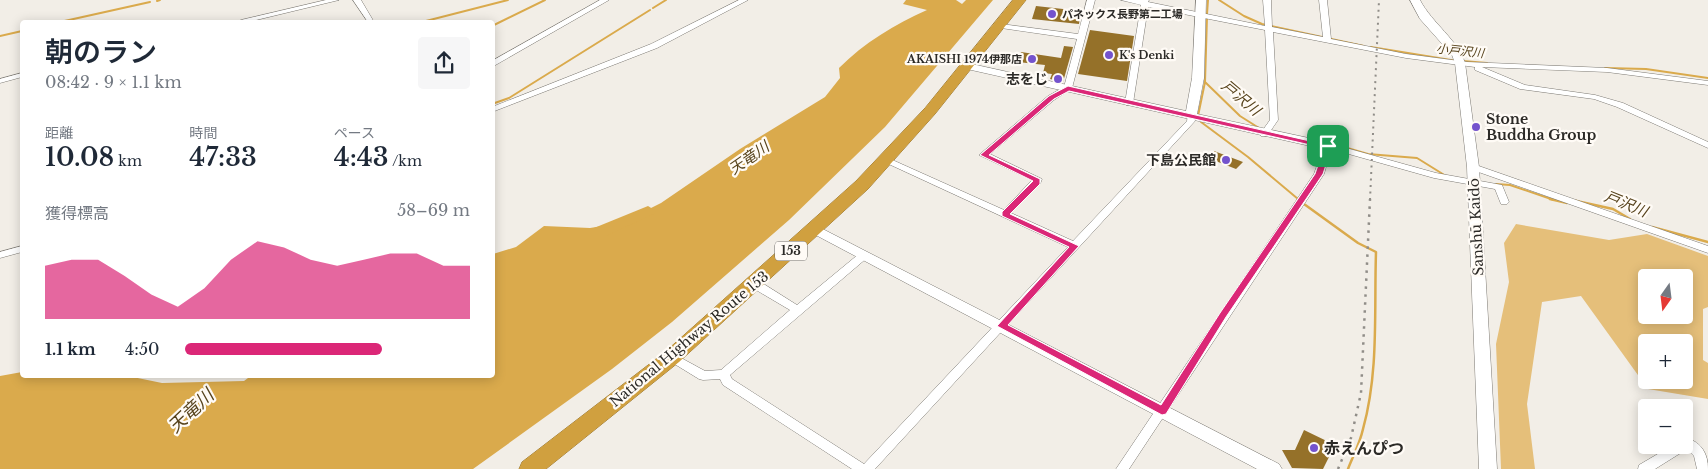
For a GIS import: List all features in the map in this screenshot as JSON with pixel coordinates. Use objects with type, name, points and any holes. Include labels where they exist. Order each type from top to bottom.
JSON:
[{"type":"highway","name":"National Highway Route 153","points":[[530,469],[672,357],[815,230],[885,160],[968,66],[1020,0]]},
{"type":"street","points":[[250,20],[335,0]]},
{"type":"street","points":[[357,0],[370,20]]},
{"type":"street","points":[[495,63],[605,0]]},
{"type":"street","points":[[495,109],[654,46],[744,0]]},
{"type":"street","points":[[1005,214],[1037,182],[1036,179],[984,155],[1051,98],[1068,88],[1091,0]]},
{"type":"street","points":[[1125,0],[1269,26],[1377,51],[1462,63],[1606,70],[1708,83]]},
{"type":"street","points":[[867,469],[1191,121],[1198,78],[1202,0]]},
{"type":"street","points":[[1266,132],[1274,120],[1267,0]]},
{"type":"street","points":[[1323,0],[1327,38]]},
{"type":"street","name":"Sanshū Kaidō","points":[[1415,0],[1424,17],[1457,54],[1462,63],[1474,167],[1488,469]]},
{"type":"street","points":[[1129,103],[1144,2]]},
{"type":"street","points":[[1001,26],[1081,38]]},
{"type":"street","points":[[1462,63],[1522,87],[1581,95],[1615,103],[1708,145]]},
{"type":"street","points":[[968,66],[1328,146],[1430,173],[1450,181],[1498,187],[1504,202]]},
{"type":"street","points":[[0,81],[20,76]]},
{"type":"street","points":[[1122,469],[1162,411],[1223,315],[1319,174],[1328,146]]},
{"type":"street","points":[[885,160],[1075,246]]},
{"type":"street","points":[[1474,167],[1708,250]]},
{"type":"street","points":[[815,230],[1273,469]]},
{"type":"street","points":[[0,255],[20,250]]},
{"type":"street","points":[[672,357],[703,376],[724,374],[864,255]]},
{"type":"street","points":[[755,284],[798,310]]},
{"type":"street","points":[[724,374],[727,382],[862,469]]},
{"type":"street","points":[[1644,469],[1687,443],[1697,448],[1701,456],[1703,469]]},
{"type":"shaded area","points":[[1516,224],[1609,240],[1647,234],[1708,256],[1708,307],[1703,309],[1703,360],[1708,363],[1708,399],[1648,389],[1693,389],[1693,334],[1638,334],[1638,375],[1581,296],[1542,302],[1527,404],[1535,469],[1501,469],[1496,344],[1509,282],[1504,243]]},
{"type":"water","points":[[906,0],[956,0],[962,4],[966,0],[993,0],[885,127],[789,220],[672,322],[612,369],[473,469],[0,469],[0,376],[20,372],[20,378],[138,378],[162,383],[244,381],[248,378],[495,378],[495,253],[516,247],[544,226],[590,228],[621,223],[661,203],[740,149],[825,97],[840,78],[839,68],[859,50],[903,21],[927,10],[903,4]]},
{"type":"building","name":"パネックス長野第二工場","points":[[1036,6],[1072,10],[1070,16],[1080,17],[1079,24],[1032,19]]},
{"type":"building","name":"K's Denki","points":[[1090,30],[1134,36],[1127,81],[1078,74]]},
{"type":"building","points":[[1064,46],[1073,47],[1063,82],[1050,79],[1052,74],[1043,73],[1045,65],[1018,62],[1021,52],[1061,58]]},
{"type":"building","name":"下島公民館","points":[[1214,151],[1243,162],[1236,169],[1208,158]]},
{"type":"building","name":"赤えんぴつ","points":[[1304,430],[1335,445],[1323,469],[1292,468],[1282,450],[1295,450]]},
{"type":"waterway","points":[[430,20],[508,0]]},
{"type":"waterway","points":[[495,25],[545,0]]},
{"type":"waterway","points":[[653,8],[666,0]]},
{"type":"waterway","name":"戸沢川","points":[[1207,14],[1208,0]]},
{"type":"waterway","name":"小戸沢川","points":[[1219,0],[1244,16],[1262,24],[1364,46]]},
{"type":"waterway","points":[[69,20],[150,2]]},
{"type":"waterway","points":[[495,103],[509,98],[650,10]]},
{"type":"waterway","name":"戸沢川","points":[[1205,82],[1207,17]]},
{"type":"waterway","points":[[0,36],[20,31]]},
{"type":"waterway","name":"小戸沢川","points":[[1371,47],[1457,61]]},
{"type":"waterway","name":"小戸沢川","points":[[1463,61],[1487,63]]},
{"type":"waterway","name":"小戸沢川","points":[[1605,68],[1646,69],[1708,78]]},
{"type":"waterway","points":[[1198,116],[1205,82]]},
{"type":"waterway","name":"戸沢川","points":[[1205,82],[1240,116],[1259,128]]},
{"type":"waterway","points":[[1201,122],[1248,157],[1298,199]]},
{"type":"waterway","name":"戸沢川","points":[[1330,143],[1368,154],[1417,158],[1446,176]]},
{"type":"waterway","name":"戸沢川","points":[[1496,184],[1510,185],[1553,200]]},
{"type":"waterway","name":"戸沢川","points":[[1553,200],[1567,203]]},
{"type":"waterway","name":"戸沢川","points":[[1572,200],[1613,209],[1630,219]]},
{"type":"waterway","points":[[1304,204],[1358,243],[1376,252],[1375,341],[1372,385],[1362,434],[1348,469]]},
{"type":"waterway","name":"天竜川","points":[[600,232],[648,211]]},
{"type":"waterway","name":"戸沢川","points":[[1652,227],[1708,242]]},
{"type":"railway","points":[[1370,200],[1379,0]]},
{"type":"railway","points":[[1338,469],[1351,438],[1361,393],[1370,199]]},
{"type":"place","name":"パネックス長野第二工場","points":[[1052,14]]},
{"type":"place","name":"K's Denki","points":[[1109,55]]},
{"type":"place","name":"AKAISHI 1974伊那店","points":[[1032,59]]},
{"type":"place","name":"志をじ","points":[[1058,79]]},
{"type":"place","name":"Stone Buddha Group","points":[[1476,127]]},
{"type":"place","name":"下島公民館","points":[[1226,160]]},
{"type":"place","name":"赤えんぴつ","points":[[1314,448]]},
{"type":"route","points":[[1068,88],[1264,134],[1328,146],[1325,162],[1319,174],[1223,315],[1162,411],[1002,326],[1075,246],[1005,214],[1037,182],[1036,179],[984,155],[1051,98],[1068,88]]}]
